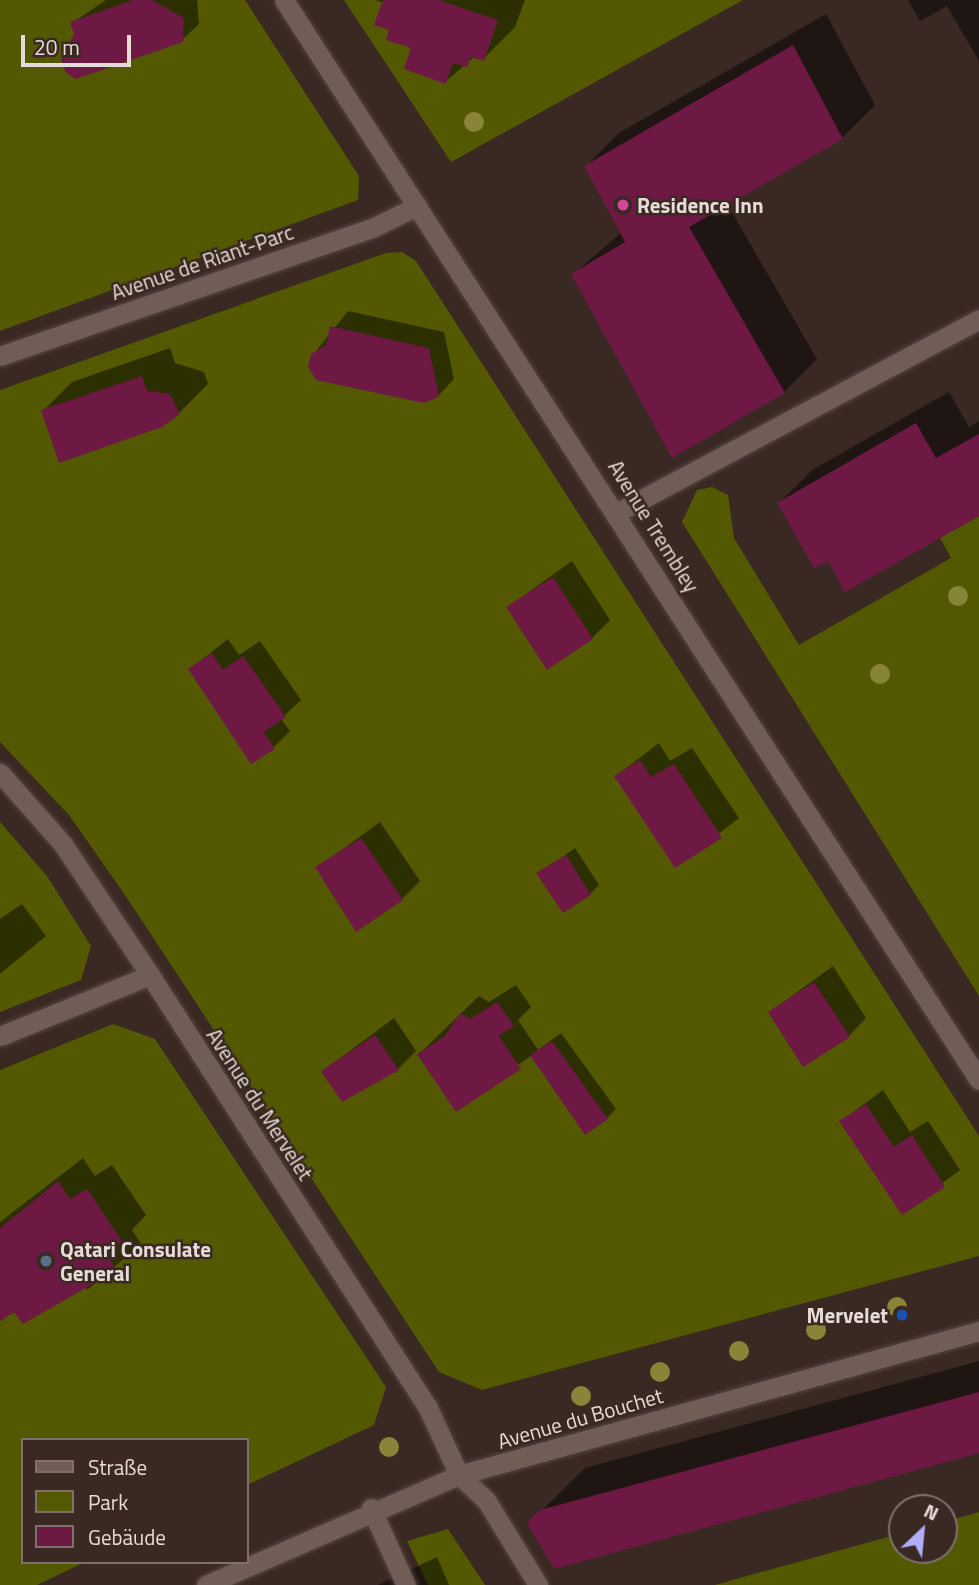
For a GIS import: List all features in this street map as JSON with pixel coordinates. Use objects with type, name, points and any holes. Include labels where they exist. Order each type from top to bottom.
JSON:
[{"type":"street","name":"Avenue Trembley","points":[[284,0],[618,512],[979,1080]]},
{"type":"street","name":"Avenue de Riant-Parc","points":[[0,356],[374,227],[417,206]]},
{"type":"street","points":[[618,512],[979,319]]},
{"type":"street","name":"Avenue du Mervelet","points":[[0,773],[62,844],[150,975],[428,1408],[459,1475]]},
{"type":"street","points":[[0,1037],[150,975]]},
{"type":"street","name":"Avenue du Bouchet","points":[[206,1585],[371,1508],[459,1475],[979,1331]]},
{"type":"street","points":[[459,1475],[486,1500],[538,1585]]},
{"type":"street","points":[[371,1508],[406,1585]]},
{"type":"green space","points":[[0,0],[245,0],[359,176],[358,200],[0,331]]},
{"type":"green space","points":[[344,0],[743,0],[451,162]]},
{"type":"green space","points":[[402,252],[416,261],[979,1136],[979,1256],[482,1390],[439,1372],[127,898],[69,815],[0,742],[0,390],[386,253]]},
{"type":"green space","points":[[712,487],[728,495],[734,538],[799,645],[951,558],[940,538],[979,516],[979,996],[682,522],[697,490]]},
{"type":"green space","points":[[0,822],[47,876],[91,946],[81,980],[0,1012]]},
{"type":"green space","points":[[113,1024],[155,1039],[386,1387],[374,1425],[248,1485],[248,1438],[21,1438],[21,1564],[81,1564],[37,1585],[0,1585],[0,1070]]},
{"type":"green space","points":[[979,1512],[979,1585],[715,1585],[888,1537],[888,1564],[958,1564],[958,1518]]},
{"type":"green space","points":[[448,1529],[485,1585],[428,1585],[407,1541]]},
{"type":"building","points":[[133,0],[152,0],[184,18],[183,42],[76,79],[66,73],[61,60],[74,34],[70,22]]},
{"type":"building","points":[[383,0],[439,0],[498,20],[484,61],[470,57],[467,67],[453,63],[446,84],[404,69],[411,48],[386,40],[389,30],[374,25]]},
{"type":"building","points":[[793,45],[843,139],[689,227],[785,393],[672,458],[571,274],[625,242],[584,166]]},
{"type":"building","points":[[330,326],[429,348],[439,397],[424,403],[316,380],[308,367],[311,354],[326,345]]},
{"type":"building","points":[[142,376],[147,391],[170,394],[180,414],[162,427],[59,463],[41,410]]},
{"type":"building","points":[[916,423],[936,458],[979,434],[979,516],[845,592],[828,561],[814,568],[777,503]]},
{"type":"building","points":[[553,577],[593,639],[547,670],[506,607]]},
{"type":"building","points":[[212,653],[223,670],[243,656],[286,717],[264,732],[275,749],[251,764],[188,669]]},
{"type":"building","points":[[640,760],[651,777],[674,764],[722,838],[675,868],[614,776]]},
{"type":"building","points":[[361,838],[403,900],[356,932],[315,867]]},
{"type":"building","points":[[566,855],[591,895],[563,913],[536,873]]},
{"type":"building","points":[[814,982],[850,1037],[803,1067],[768,1012]]},
{"type":"building","points":[[497,1002],[514,1026],[499,1036],[521,1069],[456,1112],[417,1054],[445,1036],[460,1013],[470,1019]]},
{"type":"building","points":[[375,1035],[399,1070],[342,1102],[321,1071]]},
{"type":"building","points":[[552,1041],[608,1119],[585,1135],[530,1055]]},
{"type":"building","points":[[866,1104],[894,1147],[912,1135],[945,1187],[902,1215],[839,1121]]},
{"type":"building","points":[[58,1181],[70,1199],[87,1189],[122,1241],[105,1253],[117,1270],[23,1324],[14,1312],[0,1321],[0,1228]]},
{"type":"building","points":[[979,1392],[979,1453],[554,1569],[527,1523],[540,1510]]},
{"type":"place","name":"Residence Inn","points":[[623,205]]},
{"type":"place","name":"Qatari Consulate General","points":[[46,1261]]},
{"type":"place","name":"Mervelet","points":[[902,1315]]}]
